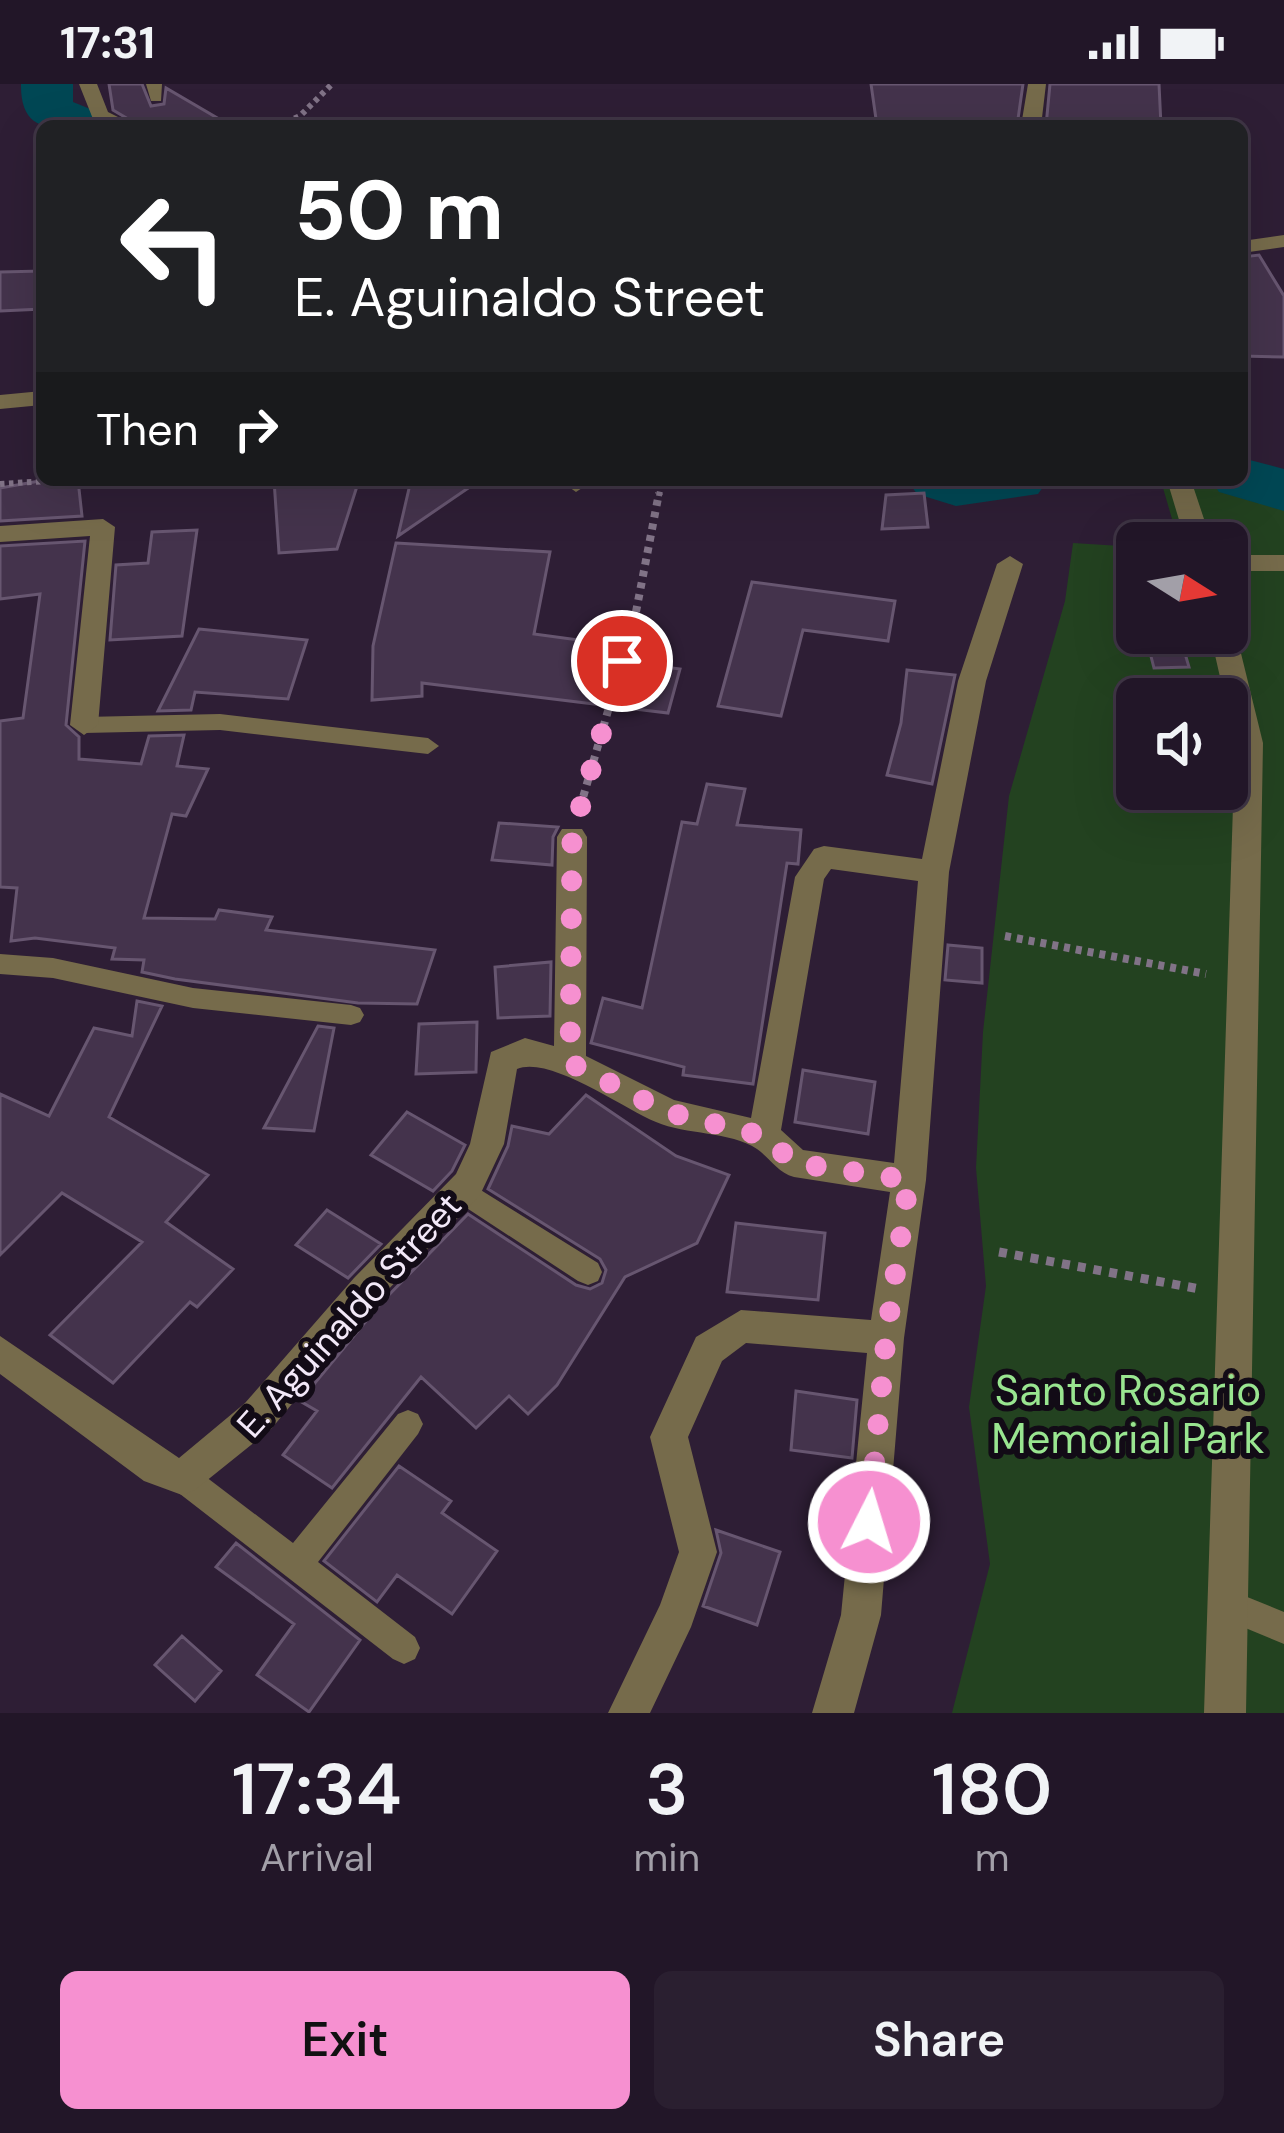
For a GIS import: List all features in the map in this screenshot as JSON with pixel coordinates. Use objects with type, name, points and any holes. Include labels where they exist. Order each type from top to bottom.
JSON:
[{"type":"street","points":[[88,84],[100,115],[112,120]]},
{"type":"street","points":[[1032,120],[1037,84]]},
{"type":"street","points":[[1248,246],[1284,241]]},
{"type":"street","points":[[0,401],[36,398]]},
{"type":"street","points":[[1182,486],[1193,522]]},
{"type":"street","points":[[0,534],[103,527],[84,725]]},
{"type":"street","points":[[1248,562],[1284,562]]},
{"type":"street","points":[[833,1713],[861,1615],[886,1338],[909,1180],[934,872],[972,681],[1010,564]]},
{"type":"street","points":[[1225,1713],[1249,743],[1228,654]]},
{"type":"street","points":[[570,1063],[572,837]]},
{"type":"street","points":[[764,1136],[810,877],[824,856],[934,872]]},
{"type":"street","name":"E. Aguinaldo Street","points":[[182,1478],[233,1443],[364,1292],[463,1191],[480,1166],[502,1061],[526,1051],[570,1063],[667,1112],[764,1136],[794,1163],[909,1180]]},
{"type":"street","points":[[629,1713],[677,1613],[698,1552],[669,1437],[709,1349],[740,1326],[886,1338]]},
{"type":"street","points":[[0,1354],[157,1468],[182,1478]]},
{"type":"lane","points":[[84,725],[220,722],[428,746]]},
{"type":"lane","points":[[0,964],[52,968],[193,998],[351,1015]]},
{"type":"lane","points":[[463,1191],[589,1272]]},
{"type":"lane","points":[[297,1563],[407,1424]]},
{"type":"lane","points":[[182,1478],[404,1648]]},
{"type":"lane","points":[[1225,1604],[1284,1628]]},
{"type":"path","points":[[291,120],[332,84]]},
{"type":"path","points":[[0,484],[36,482]]},
{"type":"path","points":[[572,837],[635,617],[661,486]]},
{"type":"path","points":[[1005,936],[1242,981]]},
{"type":"path","points":[[999,1252],[1233,1295]]},
{"type":"green space","name":"Santo Rosario Memorial Park","points":[[1162,486],[1214,486],[1284,506],[1284,1713],[952,1713],[990,1564],[969,1407],[986,1286],[976,1168],[983,1032],[1009,796],[1065,601],[1073,543],[1116,546],[1116,654],[1248,654],[1248,522],[1173,522]]},
{"type":"building","points":[[109,84],[142,84],[151,106],[164,104],[166,88],[221,120],[130,120],[113,110]]},
{"type":"building","points":[[871,84],[1023,84],[1018,120],[876,120]]},
{"type":"building","points":[[1050,84],[1159,84],[1161,120],[1047,120]]},
{"type":"building","points":[[1259,255],[1284,296],[1284,357],[1248,356],[1248,256]]},
{"type":"building","points":[[36,271],[36,309],[0,311],[0,272]]},
{"type":"building","points":[[36,482],[36,486],[79,486],[82,516],[0,521],[0,488]]},
{"type":"building","points":[[274,486],[357,486],[337,549],[279,553]]},
{"type":"building","points":[[410,486],[471,486],[398,536]]},
{"type":"building","points":[[924,493],[928,527],[882,529],[886,495]]},
{"type":"building","points":[[197,530],[182,636],[110,640],[116,565],[148,563],[152,532]]},
{"type":"building","points":[[85,541],[66,725],[79,737],[79,759],[141,764],[149,736],[184,735],[177,766],[208,769],[186,816],[172,814],[144,918],[215,919],[219,910],[272,917],[266,930],[435,950],[417,1004],[358,1003],[175,979],[142,972],[144,960],[112,959],[115,948],[35,938],[11,941],[17,888],[0,887],[0,721],[23,718],[40,594],[0,599],[0,546]]},
{"type":"building","points":[[396,543],[550,552],[534,634],[623,646],[619,661],[680,669],[668,713],[422,683],[422,696],[372,700],[373,646]]},
{"type":"building","points":[[752,582],[895,601],[888,641],[803,630],[781,716],[718,706]]},
{"type":"building","points":[[199,629],[307,640],[288,699],[195,692],[191,710],[158,711]]},
{"type":"building","points":[[1150,654],[1185,654],[1189,667],[1154,668]]},
{"type":"building","points":[[907,670],[955,675],[932,784],[887,775],[901,723]]},
{"type":"building","points":[[707,784],[745,789],[737,825],[801,830],[798,864],[787,863],[753,1084],[683,1075],[684,1067],[591,1043],[603,998],[642,1008],[682,822],[697,824]]},
{"type":"building","points":[[499,823],[558,827],[552,865],[492,860]]},
{"type":"building","points":[[948,945],[982,948],[982,983],[945,980]]},
{"type":"building","points":[[551,962],[550,1016],[498,1018],[495,967]]},
{"type":"building","points":[[137,1001],[162,1006],[109,1117],[208,1175],[166,1222],[233,1269],[197,1307],[190,1302],[113,1383],[50,1335],[142,1242],[62,1193],[0,1255],[0,1094],[49,1116],[94,1028],[132,1036]]},
{"type":"building","points":[[477,1022],[476,1072],[416,1074],[419,1024]]},
{"type":"building","points":[[318,1026],[334,1028],[314,1131],[264,1128]]},
{"type":"building","points":[[803,1070],[875,1082],[868,1134],[795,1122]]},
{"type":"building","points":[[586,1095],[676,1156],[729,1175],[697,1243],[625,1277],[557,1385],[528,1414],[509,1396],[476,1428],[421,1377],[332,1488],[283,1455],[317,1411],[300,1401],[381,1303],[468,1214],[576,1285],[590,1289],[602,1283],[606,1270],[600,1259],[488,1189],[512,1126],[549,1134]]},
{"type":"building","points":[[407,1112],[465,1145],[452,1171],[433,1191],[371,1155]]},
{"type":"building","points":[[327,1210],[381,1244],[348,1278],[296,1245]]},
{"type":"building","points":[[736,1223],[825,1233],[818,1300],[727,1292]]},
{"type":"building","points":[[796,1391],[857,1400],[852,1458],[791,1450]]},
{"type":"building","points":[[399,1466],[451,1501],[442,1513],[497,1551],[452,1614],[397,1575],[377,1602],[324,1561]]},
{"type":"building","points":[[716,1530],[780,1552],[757,1625],[703,1606],[721,1553]]},
{"type":"building","points":[[236,1543],[360,1640],[309,1712],[257,1675],[294,1624],[216,1567]]},
{"type":"building","points":[[182,1636],[221,1671],[195,1701],[155,1665]]},
{"type":"waterway","points":[[47,84],[47,110],[71,120]]},
{"type":"waterway","points":[[1248,480],[1284,490]]},
{"type":"route","points":[[622,661],[572,837],[570,1063],[667,1112],[764,1136],[794,1163],[909,1180],[886,1338],[869,1522]]}]
